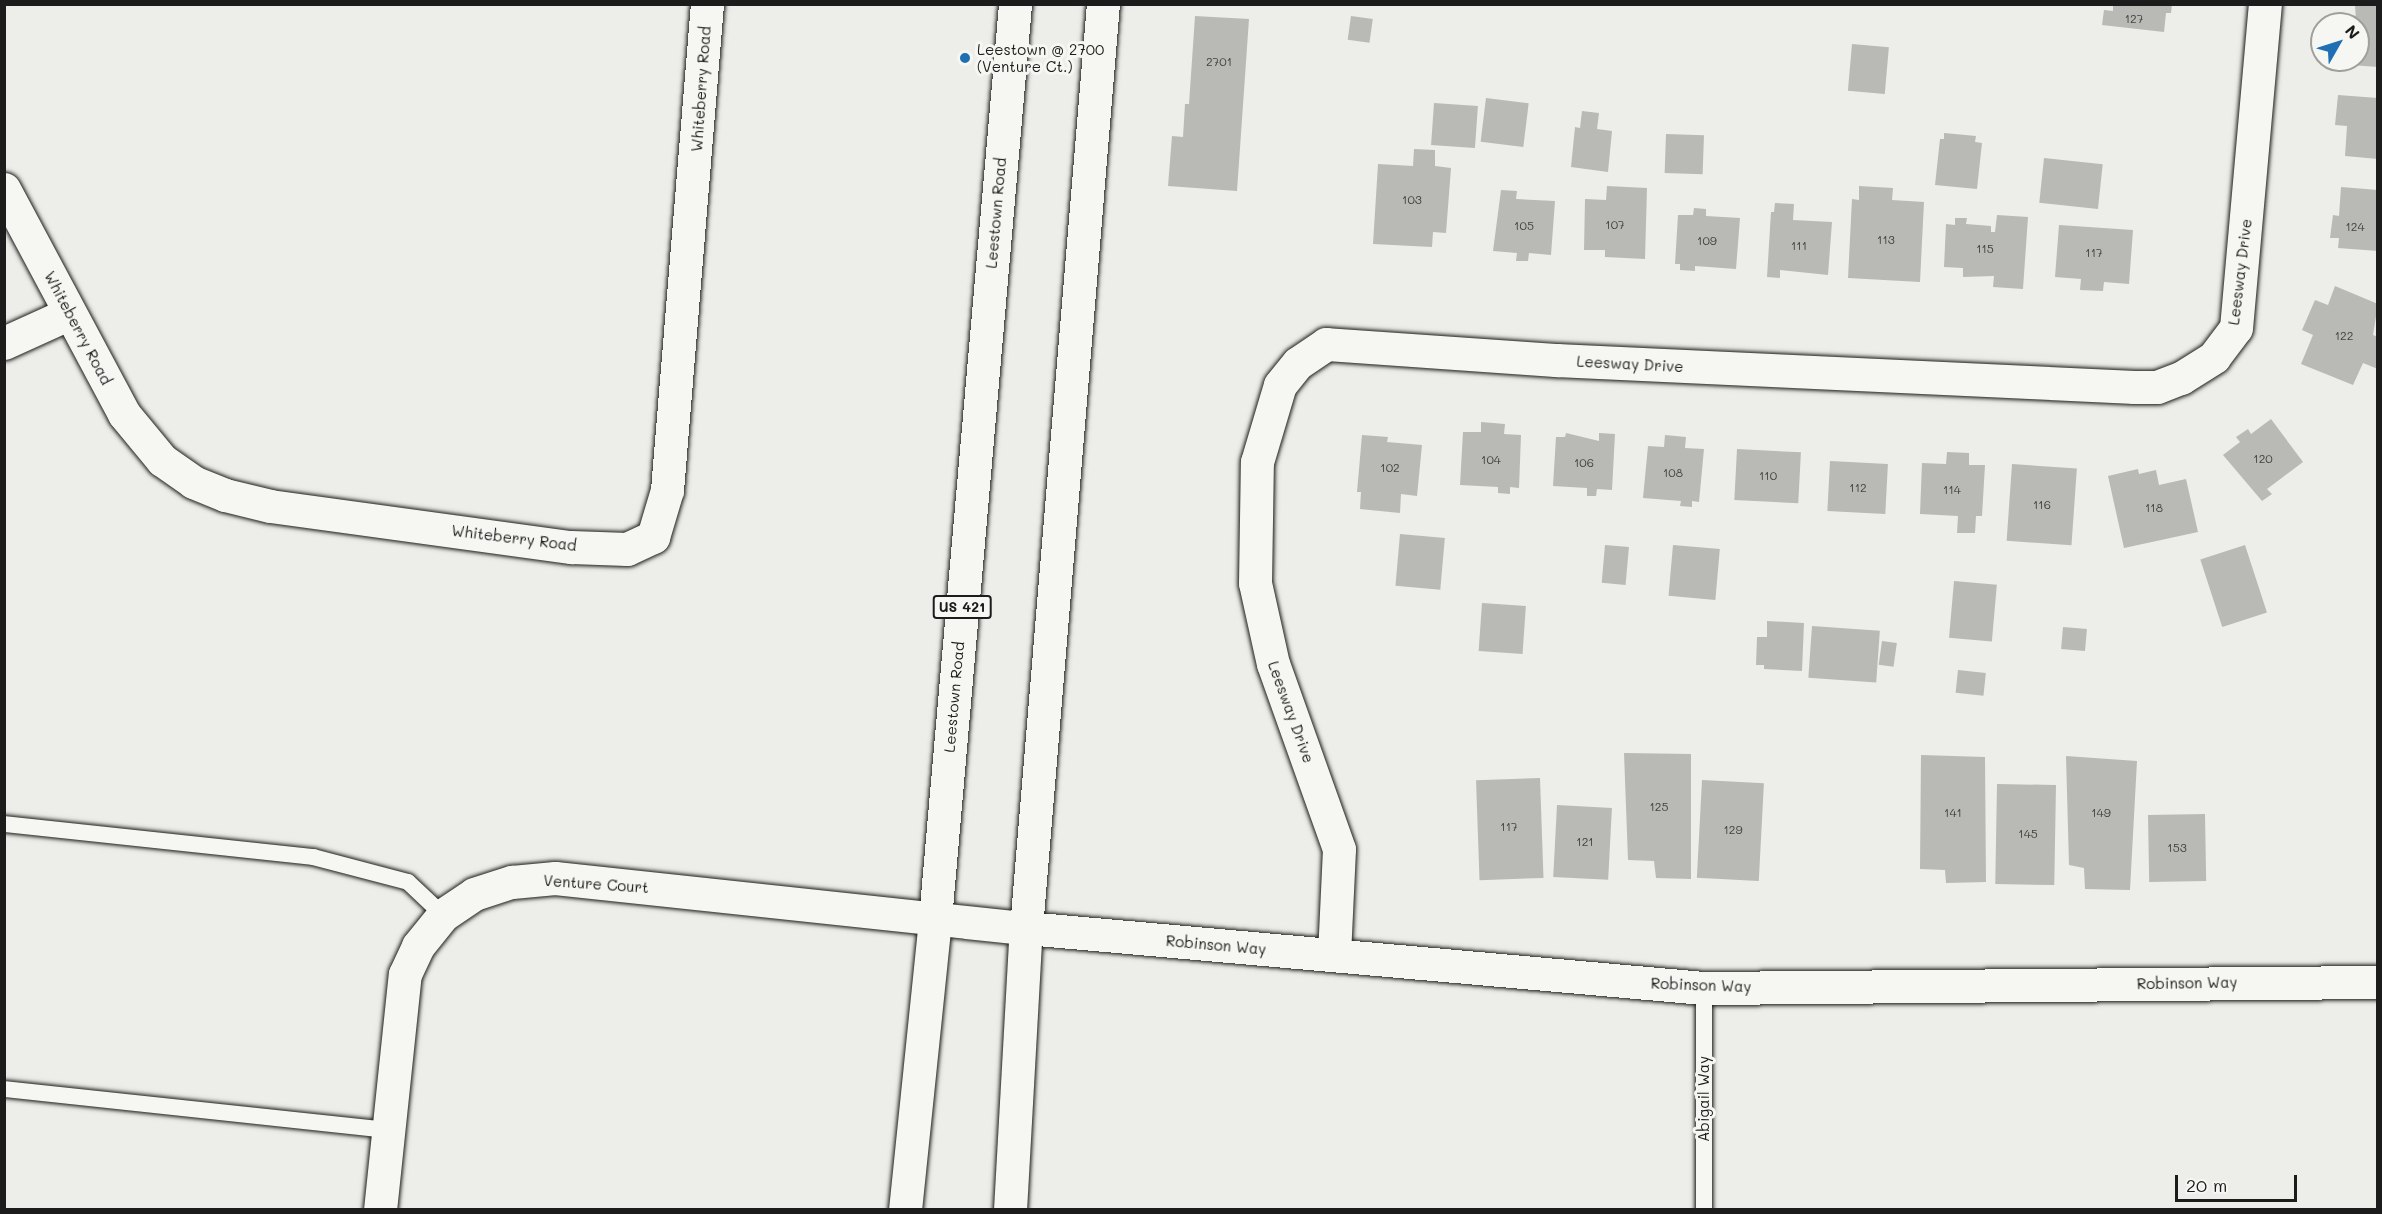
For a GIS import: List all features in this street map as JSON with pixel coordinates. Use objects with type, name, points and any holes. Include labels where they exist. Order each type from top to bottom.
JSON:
[{"type":"street","name":"Whiteberry Road","points":[[4,189],[124,414],[162,460],[193,482],[225,495],[270,506],[571,547],[627,549],[653,537],[667,490],[707,4]]},
{"type":"street","name":"Leestown Road","points":[[905,1209],[935,919],[1015,4]]},
{"type":"street","points":[[1010,1209],[1026,928],[1103,4]]},
{"type":"street","name":"Leesway Drive","points":[[1334,955],[1339,849],[1273,664],[1255,583],[1257,462],[1280,385],[1298,363],[1326,344],[1556,360],[2157,387],[2181,378],[2214,357],[2236,328],[2265,4]]},
{"type":"street","points":[[4,343],[70,313]]},
{"type":"street","name":"Venture Court","points":[[380,1209],[405,974],[418,946],[443,915],[474,894],[512,882],[555,878],[1026,928]]},
{"type":"street","name":"Robinson Way","points":[[1026,928],[1704,988],[2378,982]]},
{"type":"lane","points":[[4,824],[313,857],[408,882],[443,915]]},
{"type":"lane","name":"Abigail Way","points":[[1704,988],[1704,1209]]},
{"type":"lane","points":[[4,1089],[387,1130]]},
{"type":"building","points":[[2113,4],[2172,4],[2171,13],[2166,13],[2164,32],[2102,25],[2104,10],[2113,11]]},
{"type":"building","points":[[2355,4],[2378,4],[2378,67],[2370,66],[2370,12],[2355,12]]},
{"type":"building","points":[[1195,16],[1249,19],[1237,191],[1168,186],[1172,136],[1183,137],[1185,104],[1189,104]]},
{"type":"building","points":[[1351,16],[1373,19],[1369,43],[1348,40]]},
{"type":"building","points":[[1852,44],[1889,47],[1885,94],[1848,91]]},
{"type":"building","points":[[2338,95],[2378,98],[2378,159],[2345,156],[2347,126],[2335,125]]},
{"type":"building","points":[[1486,98],[1529,103],[1523,147],[1481,142]]},
{"type":"building","points":[[1434,103],[1478,106],[1475,148],[1431,145]]},
{"type":"building","points":[[1582,111],[1599,113],[1597,129],[1612,131],[1608,172],[1571,167],[1575,127],[1580,128]]},
{"type":"building","points":[[1944,133],[1976,136],[1975,142],[1982,143],[1977,189],[1935,185],[1940,139],[1944,139]]},
{"type":"building","points":[[1666,134],[1704,135],[1703,174],[1665,173]]},
{"type":"building","points":[[1414,149],[1435,150],[1435,166],[1451,168],[1446,233],[1433,232],[1432,247],[1373,244],[1378,164],[1413,166]]},
{"type":"building","points":[[2044,158],[2103,164],[2098,209],[2039,203]]},
{"type":"building","points":[[1607,186],[1647,188],[1645,259],[1605,257],[1605,250],[1584,250],[1585,199],[1606,200]]},
{"type":"building","points":[[1859,186],[1893,188],[1892,200],[1924,202],[1920,282],[1848,278],[1852,199],[1859,200]]},
{"type":"building","points":[[2341,187],[2378,190],[2378,251],[2338,248],[2339,238],[2330,238],[2333,215],[2339,216]]},
{"type":"building","points":[[1501,190],[1517,191],[1516,199],[1555,201],[1551,255],[1529,253],[1528,261],[1516,261],[1517,253],[1493,251]]},
{"type":"building","points":[[1775,203],[1794,204],[1793,220],[1832,222],[1828,275],[1780,270],[1780,278],[1767,277],[1771,212],[1774,212]]},
{"type":"building","points":[[1694,208],[1706,209],[1706,216],[1740,218],[1736,269],[1695,266],[1695,271],[1680,270],[1680,264],[1675,264],[1678,215],[1693,215]]},
{"type":"building","points":[[1997,215],[2028,217],[2023,289],[1993,287],[1994,276],[1963,277],[1963,268],[1944,267],[1946,224],[1955,225],[1955,218],[1967,218],[1966,224],[1991,226],[1991,232],[1995,232]]},
{"type":"building","points":[[2059,225],[2133,230],[2129,284],[2104,282],[2103,291],[2080,290],[2081,279],[2055,277]]},
{"type":"building","points":[[2335,286],[2378,304],[2373,335],[2378,337],[2378,369],[2363,363],[2353,385],[2301,364],[2313,335],[2302,330],[2315,300],[2328,305]]},
{"type":"building","points":[[2271,419],[2303,462],[2267,489],[2272,494],[2262,501],[2223,455],[2240,442],[2236,437],[2248,429],[2251,434]]},
{"type":"building","points":[[1481,422],[1505,424],[1504,434],[1521,435],[1519,488],[1510,487],[1510,494],[1498,493],[1498,487],[1460,485],[1463,432],[1481,432]]},
{"type":"building","points":[[1566,433],[1599,441],[1599,433],[1615,434],[1612,490],[1597,489],[1596,496],[1587,496],[1587,488],[1553,486],[1556,437],[1565,437]]},
{"type":"building","points":[[1362,435],[1388,437],[1387,442],[1422,445],[1417,496],[1401,494],[1400,513],[1360,509],[1361,492],[1357,492]]},
{"type":"building","points":[[1665,435],[1686,437],[1685,448],[1704,449],[1699,502],[1692,501],[1692,507],[1680,506],[1681,501],[1643,498],[1648,446],[1664,447]]},
{"type":"building","points":[[1737,449],[1801,452],[1798,503],[1734,500]]},
{"type":"building","points":[[1947,452],[1969,453],[1969,465],[1985,465],[1982,516],[1976,516],[1975,533],[1957,533],[1958,516],[1920,514],[1922,463],[1946,464]]},
{"type":"building","points":[[1830,461],[1888,464],[1885,514],[1827,511]]},
{"type":"building","points":[[2012,464],[2077,469],[2071,545],[2007,541]]},
{"type":"building","points":[[2138,469],[2139,474],[2156,470],[2159,485],[2186,479],[2198,532],[2124,548],[2108,476]]},
{"type":"building","points":[[1400,534],[1445,538],[1440,590],[1395,586]]},
{"type":"building","points":[[1605,545],[1629,547],[1626,585],[1602,583]]},
{"type":"building","points":[[1673,545],[1720,549],[1715,600],[1669,596]]},
{"type":"building","points":[[2245,545],[2267,613],[2222,627],[2200,560]]},
{"type":"building","points":[[1954,581],[1997,585],[1992,642],[1949,638]]},
{"type":"building","points":[[1482,603],[1526,606],[1523,654],[1479,651]]},
{"type":"building","points":[[1767,621],[1804,623],[1802,671],[1764,669],[1764,665],[1756,665],[1757,637],[1767,637]]},
{"type":"building","points":[[1812,626],[1880,631],[1876,683],[1808,678]]},
{"type":"building","points":[[2063,627],[2087,629],[2085,651],[2061,649]]},
{"type":"building","points":[[1882,641],[1897,643],[1894,667],[1879,665]]},
{"type":"building","points":[[1958,670],[1986,673],[1983,696],[1956,693]]},
{"type":"building","points":[[1624,753],[1691,754],[1691,879],[1656,878],[1654,861],[1628,860]]},
{"type":"building","points":[[1921,755],[1985,757],[1986,882],[1946,883],[1945,870],[1920,869]]},
{"type":"building","points":[[2066,756],[2137,761],[2130,890],[2085,889],[2084,868],[2069,865]]},
{"type":"building","points":[[1540,778],[1543,878],[1480,880],[1476,780]]},
{"type":"building","points":[[1702,780],[1764,783],[1759,881],[1697,878]]},
{"type":"building","points":[[1997,784],[2056,785],[2054,885],[1995,884]]},
{"type":"building","points":[[1557,805],[1612,808],[1608,880],[1553,877]]},
{"type":"building","points":[[2205,814],[2206,881],[2149,882],[2148,815]]},
{"type":"place","name":"Leestown @ 2700 (Venture Ct.)","points":[[965,58]]}]
